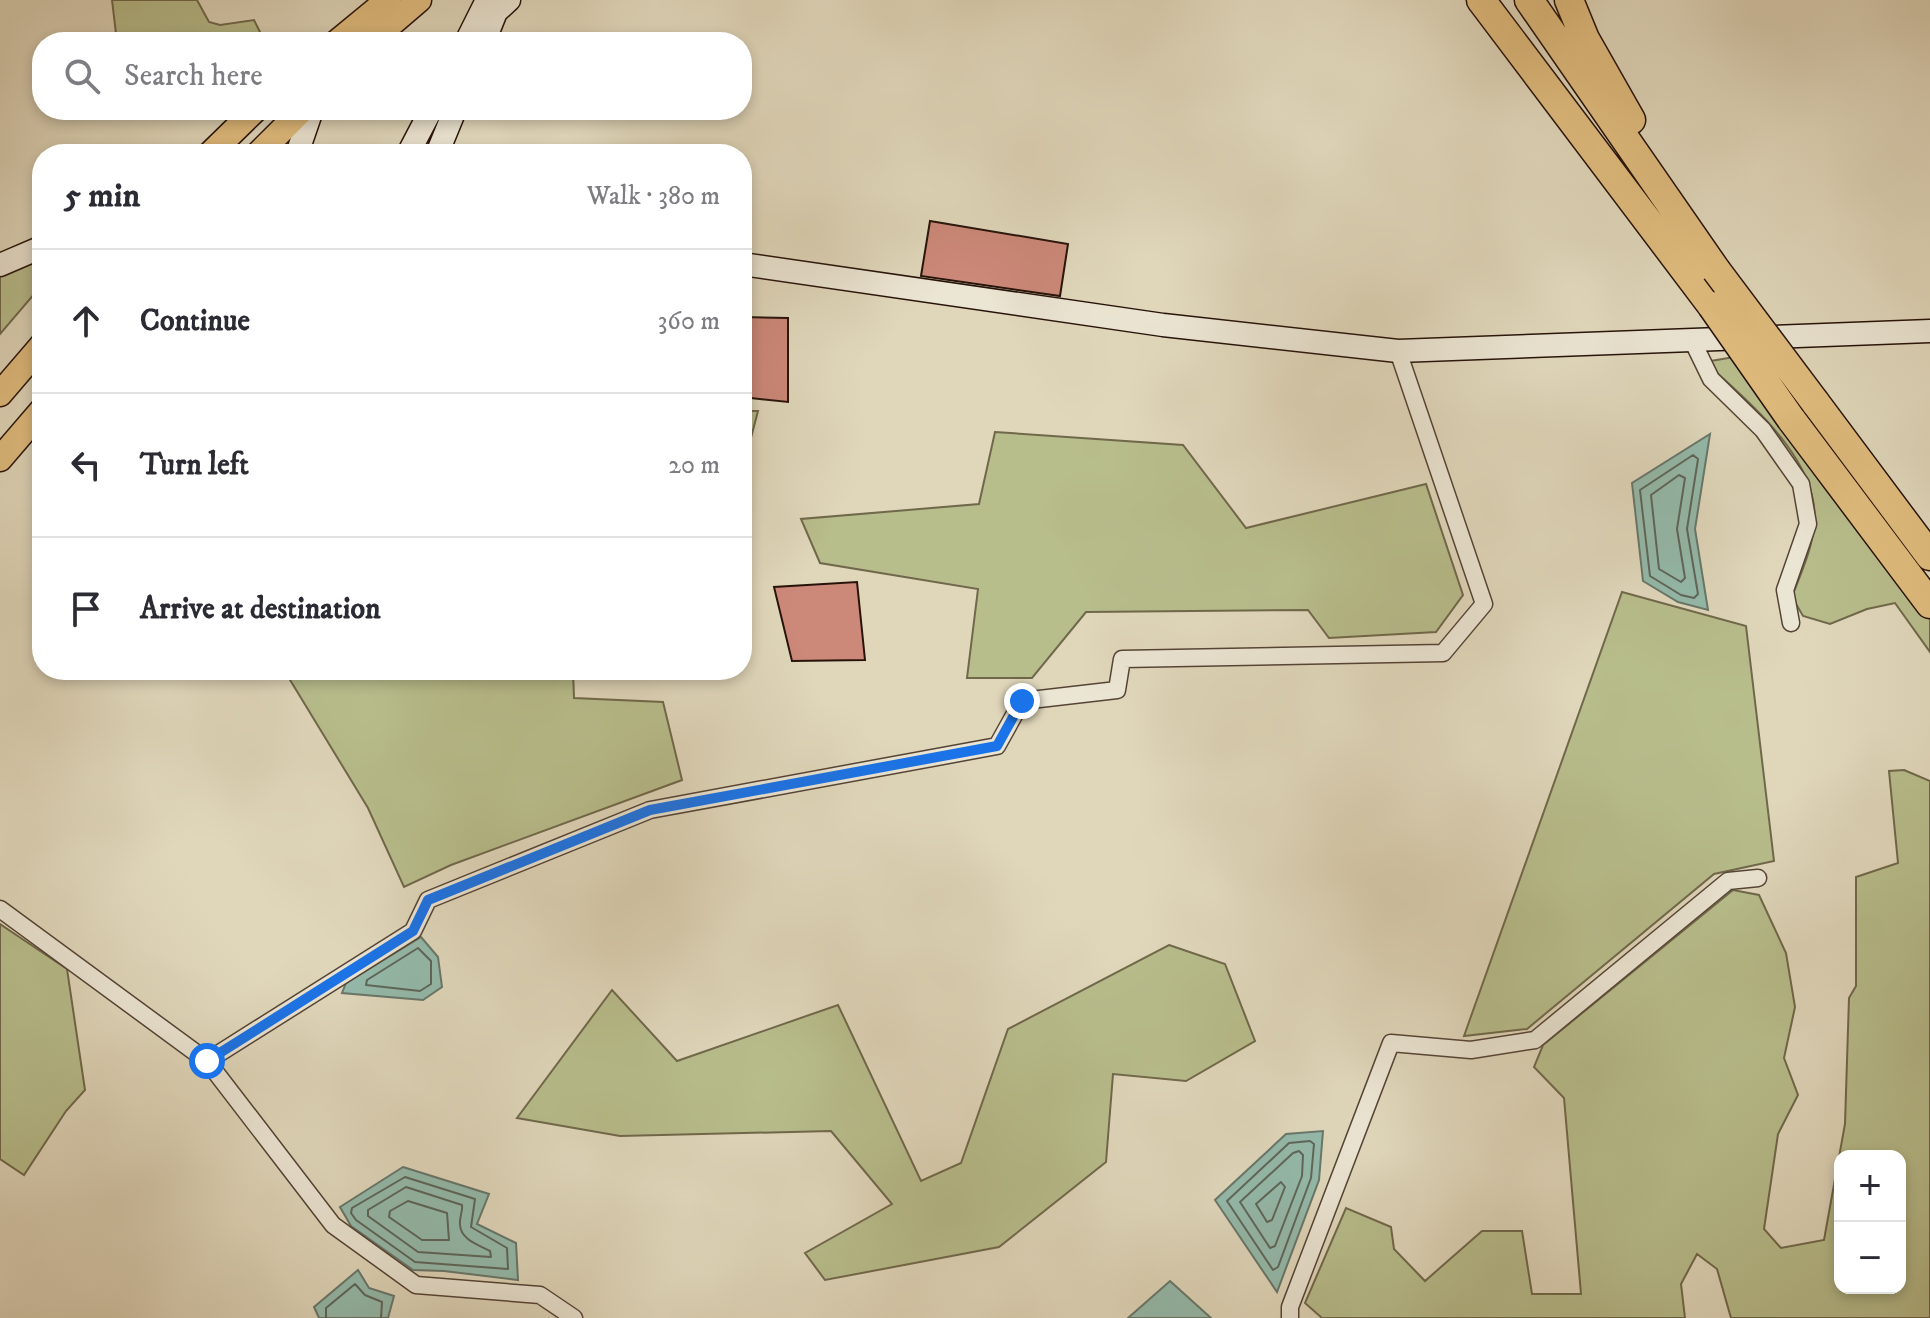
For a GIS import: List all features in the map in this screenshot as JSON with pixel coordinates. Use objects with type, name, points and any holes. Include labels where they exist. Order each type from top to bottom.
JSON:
[{"type":"highway","points":[[1481,0],[1712,306]]},
{"type":"highway","points":[[1495,0],[1791,419],[1930,604]]},
{"type":"highway","points":[[1529,0],[1716,270],[1930,556]]},
{"type":"highway","points":[[1569,0],[1585,39],[1716,270]]},
{"type":"main road","points":[[349,32],[388,0]]},
{"type":"main road","points":[[382,32],[419,0]]},
{"type":"main road","points":[[471,32],[488,0]]},
{"type":"main road","points":[[488,32],[496,12],[509,0]]},
{"type":"main road","points":[[220,144],[245,120]]},
{"type":"main road","points":[[268,144],[292,120]]},
{"type":"main road","points":[[300,144],[309,120]]},
{"type":"main road","points":[[413,144],[426,120]]},
{"type":"main road","points":[[441,144],[451,120]]},
{"type":"main road","points":[[0,265],[32,251]]},
{"type":"main road","points":[[752,265],[1163,325],[1398,351],[1930,331]]},
{"type":"main road","points":[[0,394],[32,357]]},
{"type":"main road","points":[[0,459],[32,422]]},
{"type":"street","points":[[1692,340],[1711,379],[1763,430],[1801,484],[1808,524],[1785,590],[1791,623]]},
{"type":"street","points":[[207,1061],[413,931],[428,900],[650,810],[997,746],[1022,701],[1117,690],[1122,659],[1443,653],[1484,604],[1398,351]]},
{"type":"street","points":[[1290,1318],[1290,1307],[1391,1043],[1471,1050],[1535,1040],[1728,881],[1758,878]]},
{"type":"street","points":[[0,909],[207,1061],[333,1225],[416,1285],[540,1295],[574,1318]]},
{"type":"shaded area","points":[[112,0],[197,0],[209,22],[220,25],[254,20],[260,32],[116,32]]},
{"type":"shaded area","points":[[32,262],[32,297],[0,334],[0,274]]},
{"type":"shaded area","points":[[1734,357],[1930,617],[1930,652],[1895,603],[1867,609],[1830,624],[1803,616],[1792,597],[1811,544],[1813,502],[1806,479],[1779,435],[1705,362]]},
{"type":"shaded area","points":[[752,411],[758,411],[752,434]]},
{"type":"shaded area","points":[[995,432],[1183,445],[1246,528],[1426,484],[1463,595],[1436,632],[1329,638],[1308,610],[1086,612],[1032,678],[967,678],[978,589],[820,563],[801,519],[979,504]]},
{"type":"shaded area","points":[[1622,592],[1746,626],[1774,861],[1714,874],[1527,1029],[1464,1036]]},
{"type":"shaded area","points":[[290,680],[573,680],[574,698],[663,702],[682,780],[451,865],[404,887],[368,808]]},
{"type":"shaded area","points":[[1904,770],[1930,781],[1930,1318],[1731,1318],[1717,1269],[1697,1254],[1681,1284],[1685,1318],[1322,1318],[1305,1303],[1346,1208],[1391,1227],[1394,1249],[1425,1281],[1482,1231],[1522,1231],[1532,1294],[1581,1294],[1564,1098],[1534,1067],[1543,1045],[1733,890],[1759,895],[1786,953],[1795,1007],[1784,1058],[1798,1095],[1778,1134],[1764,1229],[1781,1248],[1824,1240],[1834,1185],[1834,1294],[1906,1294],[1906,1150],[1840,1150],[1845,1124],[1849,998],[1856,986],[1856,877],[1898,863],[1889,771]]},
{"type":"shaded area","points":[[0,924],[67,969],[85,1090],[66,1111],[24,1175],[0,1159]]},
{"type":"shaded area","points":[[1169,945],[1225,964],[1255,1041],[1186,1081],[1113,1074],[1106,1162],[999,1247],[825,1280],[805,1253],[892,1204],[831,1131],[620,1136],[517,1118],[612,990],[677,1061],[838,1005],[921,1181],[961,1163],[1008,1029]]},
{"type":"water","points":[[1710,434],[1695,529],[1708,610],[1678,602],[1643,581],[1632,483]]},
{"type":"water","points":[[421,937],[438,957],[442,987],[423,1000],[342,993],[346,983]]},
{"type":"water","points":[[1323,1131],[1319,1180],[1277,1292],[1215,1200],[1286,1134]]},
{"type":"water","points":[[403,1167],[489,1194],[477,1224],[516,1243],[518,1280],[413,1270],[351,1226],[340,1207]]},
{"type":"water","points":[[358,1270],[369,1288],[394,1296],[388,1318],[319,1318],[314,1307]]},
{"type":"water","points":[[1170,1281],[1211,1318],[1128,1318]]},
{"type":"building","points":[[930,221],[1068,244],[1060,296],[921,276]]},
{"type":"building","points":[[752,317],[788,318],[788,402],[752,398]]},
{"type":"building","points":[[857,582],[865,660],[792,661],[774,587]]},
{"type":"route","points":[[207,1061],[413,931],[428,900],[650,810],[997,746],[1022,701]]}]
